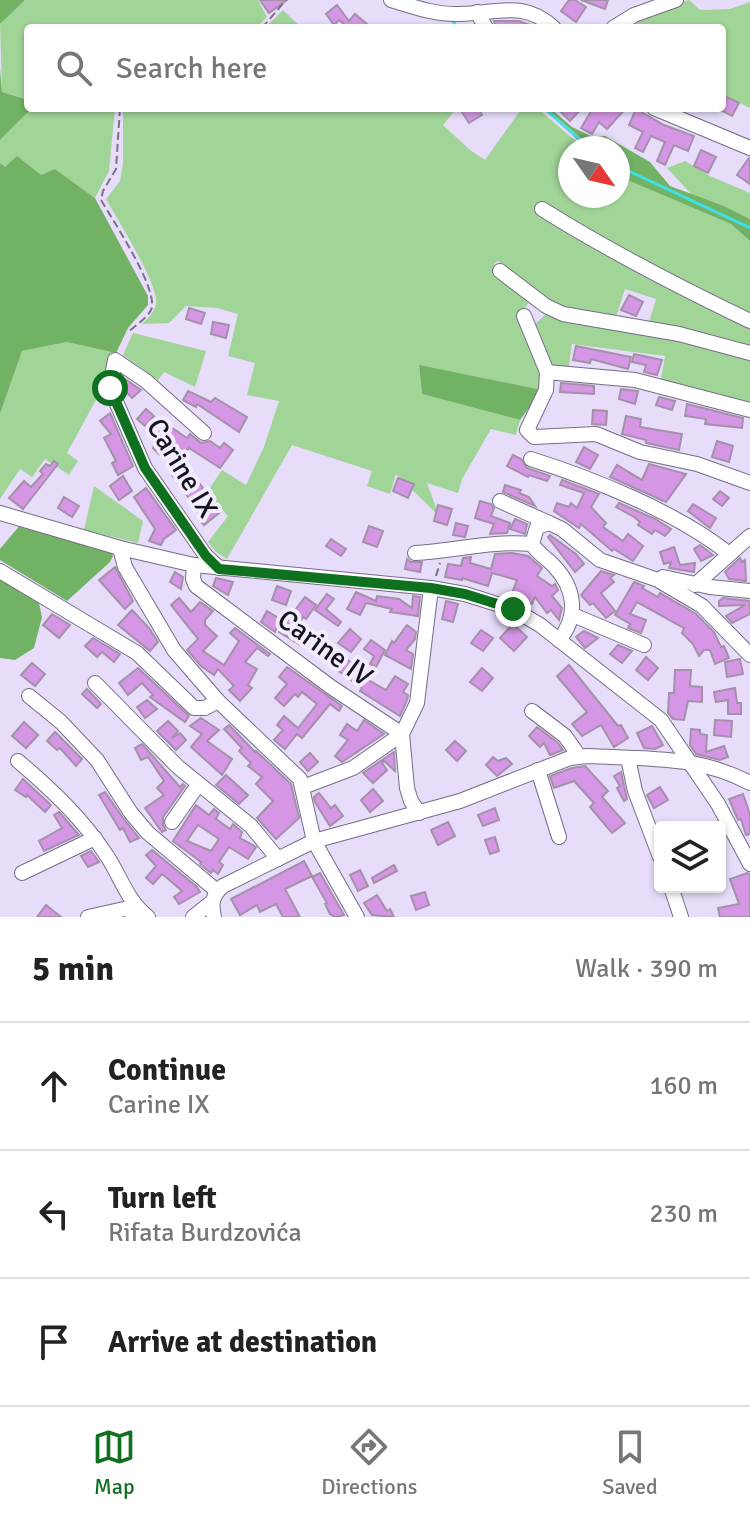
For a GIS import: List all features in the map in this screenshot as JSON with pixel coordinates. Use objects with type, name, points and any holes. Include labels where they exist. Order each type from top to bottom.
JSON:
[{"type":"street","points":[[391,0],[439,18],[467,10],[526,7],[535,10],[551,24]]},
{"type":"street","points":[[619,24],[634,15],[676,0]]},
{"type":"street","points":[[467,10],[482,24]]},
{"type":"street","points":[[664,112],[750,148]]},
{"type":"street","points":[[542,209],[681,288],[750,321]]},
{"type":"street","points":[[500,271],[546,306],[563,314],[679,334],[750,353]]},
{"type":"street","points":[[524,316],[547,372],[546,390],[528,426],[530,436],[596,434],[640,452],[697,464],[750,483]]},
{"type":"street","name":"Carine IX","points":[[204,433],[146,381],[115,360],[110,388],[145,468],[206,556],[219,569]]},
{"type":"street","points":[[547,372],[635,380],[750,410]]},
{"type":"street","points":[[531,459],[598,482],[695,530],[728,553]]},
{"type":"street","points":[[500,501],[562,529],[600,560],[642,574],[695,585],[750,591]]},
{"type":"street","points":[[0,513],[120,548],[194,565],[431,588],[498,603],[540,625],[661,720],[718,804],[750,864]]},
{"type":"street","points":[[532,544],[537,527],[549,523]]},
{"type":"street","points":[[695,585],[750,536]]},
{"type":"street","points":[[415,553],[444,552],[507,541],[532,544],[564,577],[573,615],[559,640]]},
{"type":"street","points":[[120,548],[125,567],[174,650],[218,701],[294,771],[303,787],[314,841],[357,917]]},
{"type":"street","name":"Carine IV","points":[[194,565],[196,586],[331,687],[402,734]]},
{"type":"street","points":[[0,571],[137,653],[194,708],[205,708],[218,701]]},
{"type":"street","points":[[642,574],[702,606],[750,655]]},
{"type":"street","points":[[303,787],[353,768],[402,734],[417,703],[431,588]]},
{"type":"street","points":[[573,615],[644,645]]},
{"type":"street","points":[[95,683],[198,785],[251,826],[278,859]]},
{"type":"street","points":[[29,696],[61,722],[97,760],[131,813],[214,903]]},
{"type":"street","points":[[532,711],[565,736],[579,756]]},
{"type":"street","points":[[402,734],[407,788],[419,813]]},
{"type":"street","points":[[193,917],[278,859],[314,841],[460,801],[579,756],[690,761],[750,783]]},
{"type":"street","points":[[628,758],[635,791],[654,841]]},
{"type":"street","points":[[18,761],[83,822],[109,858],[130,899],[146,916]]},
{"type":"street","points":[[538,770],[559,837]]},
{"type":"street","points":[[172,822],[198,785]]},
{"type":"street","points":[[22,873],[95,838]]},
{"type":"street","points":[[673,893],[681,917]]},
{"type":"street","points":[[88,917],[124,909],[146,916]]},
{"type":"path","points":[[265,24],[286,0]]},
{"type":"path","points":[[120,112],[116,169],[101,200],[145,279],[152,306],[151,311],[128,332]]},
{"type":"path","points":[[431,588],[444,552]]},
{"type":"green space","points":[[0,0],[25,0],[0,24]]},
{"type":"green space","points":[[25,0],[258,0],[267,17],[260,24],[24,24],[24,99],[2,92],[0,24]]},
{"type":"green space","points":[[689,0],[700,10],[730,9],[750,2],[750,108],[726,96],[726,24],[627,24],[639,15]]},
{"type":"green space","points":[[283,10],[298,24],[269,24]]},
{"type":"green space","points":[[0,69],[2,92],[24,99],[24,112],[28,112],[0,140]]},
{"type":"green space","points":[[28,112],[115,112],[109,171],[95,198],[55,169],[41,175],[5,167],[0,163],[0,140]]},
{"type":"green space","points":[[123,112],[454,112],[443,125],[485,160],[519,112],[542,112],[570,136],[558,136],[558,208],[630,208],[630,181],[731,224],[750,241],[750,346],[649,322],[656,299],[625,289],[616,317],[557,305],[498,261],[494,264],[533,296],[517,319],[547,372],[542,390],[419,366],[422,394],[520,420],[516,435],[491,429],[462,479],[458,493],[427,483],[439,516],[396,474],[390,494],[367,486],[372,471],[292,445],[227,559],[208,542],[228,516],[207,492],[222,470],[246,485],[264,447],[279,401],[247,395],[255,363],[228,356],[238,314],[217,308],[186,306],[169,323],[142,324],[154,309],[155,294],[144,267],[106,199],[120,181]]},
{"type":"green space","points":[[551,112],[555,112],[572,127],[591,136],[578,136]]},
{"type":"green space","points":[[630,150],[650,162],[670,186],[750,219],[750,241],[731,224],[630,181]]},
{"type":"green space","points":[[17,156],[41,175],[55,169],[95,198],[148,296],[148,305],[128,328],[116,353],[67,342],[22,351],[0,414],[0,163],[5,167]]},
{"type":"green space","points":[[685,161],[710,176],[750,193],[750,219],[692,195],[667,168]]},
{"type":"green space","points":[[548,312],[750,356],[750,407],[670,385],[661,379],[665,356],[572,344],[568,372],[552,371],[530,329]]},
{"type":"green space","points":[[133,333],[206,351],[195,387],[164,372],[158,380],[123,355]]},
{"type":"green space","points":[[67,342],[116,353],[108,378],[67,453],[78,461],[69,475],[45,459],[32,477],[20,469],[0,499],[0,414],[22,351]]},
{"type":"green space","points":[[419,365],[542,390],[520,420],[422,394]]},
{"type":"green space","points":[[94,486],[143,521],[138,543],[84,530]]},
{"type":"green space","points":[[21,524],[111,549],[113,556],[67,601],[0,560],[0,549]]},
{"type":"green space","points":[[0,575],[38,599],[42,617],[34,648],[15,660],[0,658]]},
{"type":"building","points":[[260,0],[287,0],[269,13]]},
{"type":"building","points":[[569,0],[586,7],[576,22],[561,11]]},
{"type":"building","points":[[581,0],[608,0],[605,9]]},
{"type":"building","points":[[337,5],[349,21],[355,14],[367,24],[344,24],[339,20],[333,24],[326,14]]},
{"type":"building","points":[[494,21],[527,24],[495,24]]},
{"type":"building","points":[[726,97],[739,103],[732,116],[724,112]]},
{"type":"building","points":[[462,112],[480,112],[482,115],[469,123]]},
{"type":"building","points":[[561,112],[578,112],[570,121]]},
{"type":"building","points":[[591,112],[622,112],[607,129],[599,122],[592,134],[581,128]]},
{"type":"building","points":[[635,112],[641,112],[664,125],[694,136],[688,151],[674,145],[665,165],[657,161],[665,142],[651,136],[643,152],[635,148],[643,132],[629,125]]},
{"type":"building","points":[[701,150],[716,157],[708,173],[694,166]]},
{"type":"building","points":[[750,158],[750,184],[737,175]]},
{"type":"building","points":[[629,295],[643,302],[636,316],[621,310]]},
{"type":"building","points":[[189,308],[205,313],[201,324],[186,319]]},
{"type":"building","points":[[213,322],[229,325],[226,338],[211,334]]},
{"type":"building","points":[[576,346],[631,357],[628,369],[591,359],[590,363],[573,360]]},
{"type":"building","points":[[634,354],[662,360],[657,375],[644,372],[646,365],[632,362]]},
{"type":"building","points":[[125,379],[141,390],[132,398],[120,386]]},
{"type":"building","points":[[561,383],[594,386],[594,394],[560,392]]},
{"type":"building","points":[[621,389],[638,391],[635,404],[619,399]]},
{"type":"building","points":[[188,391],[211,402],[215,398],[247,417],[239,432],[197,404],[196,407],[183,400]]},
{"type":"building","points":[[659,397],[675,401],[672,410],[656,405]]},
{"type":"building","points":[[687,404],[743,418],[742,428],[705,424],[706,419],[685,416]]},
{"type":"building","points":[[146,409],[154,416],[145,426],[137,419]]},
{"type":"building","points":[[593,410],[607,411],[606,425],[592,424]]},
{"type":"building","points":[[110,413],[133,466],[118,475],[112,463],[116,461],[104,438],[111,434],[100,421]]},
{"type":"building","points":[[626,416],[641,419],[640,427],[682,434],[679,450],[622,434]]},
{"type":"building","points":[[165,423],[187,438],[190,434],[201,443],[210,441],[220,448],[224,443],[233,450],[220,468],[189,448],[180,458],[203,488],[191,501],[172,475],[176,471],[153,448]]},
{"type":"building","points":[[717,441],[733,446],[729,462],[712,457]]},
{"type":"building","points":[[584,447],[598,455],[590,469],[576,462]]},
{"type":"building","points":[[513,455],[521,459],[527,468],[550,476],[547,481],[528,477],[507,466]]},
{"type":"building","points":[[54,461],[58,464],[23,509],[9,498],[24,481],[31,487],[43,474],[40,471],[46,464],[50,466]]},
{"type":"building","points":[[649,464],[686,474],[666,502],[610,477],[617,465],[642,480]]},
{"type":"building","points":[[123,476],[132,491],[119,500],[110,486]]},
{"type":"building","points":[[398,478],[414,484],[408,498],[393,491]]},
{"type":"building","points":[[562,480],[599,494],[591,507],[606,523],[603,527],[623,541],[628,534],[643,546],[633,561],[614,549],[612,551],[581,524],[579,528],[554,511],[557,503],[569,507],[571,503],[577,508],[584,493],[560,485]]},
{"type":"building","points":[[505,485],[521,490],[519,493],[529,497],[535,506],[503,492]]},
{"type":"building","points":[[146,488],[176,530],[161,545],[149,541],[155,529],[134,497]]},
{"type":"building","points":[[720,491],[729,498],[722,506],[713,499]]},
{"type":"building","points":[[64,497],[79,506],[72,517],[58,508]]},
{"type":"building","points":[[209,501],[219,513],[204,525],[197,511]]},
{"type":"building","points":[[480,501],[494,508],[491,516],[510,523],[507,533],[490,534],[494,524],[475,518]]},
{"type":"building","points":[[619,503],[671,529],[665,536],[655,530],[652,534],[638,525],[640,522],[634,517],[616,507]]},
{"type":"building","points":[[693,504],[716,518],[710,528],[688,511]]},
{"type":"building","points":[[438,505],[452,509],[447,525],[434,521]]},
{"type":"building","points":[[515,519],[527,524],[525,534],[510,529]]},
{"type":"building","points":[[456,523],[468,526],[465,537],[453,535]]},
{"type":"building","points":[[369,526],[383,531],[377,547],[363,542]]},
{"type":"building","points":[[550,535],[576,554],[584,564],[575,572],[548,537]]},
{"type":"building","points":[[331,539],[346,549],[341,556],[326,546]]},
{"type":"building","points":[[700,545],[713,555],[701,561],[694,549]]},
{"type":"building","points":[[674,547],[680,565],[695,563],[694,572],[669,568],[671,562],[664,564],[660,552]]},
{"type":"building","points":[[495,554],[528,556],[542,568],[537,576],[552,586],[555,584],[558,590],[552,596],[562,608],[559,620],[551,610],[547,613],[535,597],[532,604],[512,593],[517,580],[492,573],[488,586],[462,578],[445,577],[448,564],[461,566],[463,558],[471,557],[470,563],[491,569]]},
{"type":"building","points":[[740,558],[742,562],[745,560],[746,581],[729,579],[725,572]]},
{"type":"building","points":[[407,559],[422,562],[420,572],[405,569]]},
{"type":"building","points":[[115,567],[133,601],[125,609],[99,580]]},
{"type":"building","points":[[601,571],[614,575],[610,578],[614,582],[601,593],[615,611],[606,618],[581,595]]},
{"type":"building","points":[[175,572],[183,577],[181,589],[170,582]]},
{"type":"building","points":[[216,578],[233,582],[228,595],[213,586]]},
{"type":"building","points":[[634,582],[696,614],[714,632],[729,658],[715,664],[710,650],[704,650],[699,656],[682,633],[684,628],[637,602],[630,614],[646,620],[641,633],[628,628],[630,624],[615,615]]},
{"type":"building","points":[[277,586],[291,591],[286,605],[272,600]]},
{"type":"building","points":[[356,592],[376,601],[377,596],[399,599],[412,608],[413,596],[420,597],[418,616],[390,612],[392,609],[366,603],[360,615],[347,609]]},
{"type":"building","points":[[327,594],[334,599],[326,609],[341,622],[338,626],[315,610]]},
{"type":"building","points":[[305,597],[316,605],[306,619],[303,617],[297,629],[359,667],[368,674],[365,678],[386,690],[395,676],[408,684],[403,692],[408,695],[407,700],[400,716],[360,691],[362,688],[337,670],[340,667],[324,654],[321,657],[304,642],[302,646],[279,632]]},
{"type":"building","points":[[179,598],[191,612],[200,602],[213,611],[205,620],[205,625],[217,636],[203,651],[224,665],[239,641],[230,633],[235,628],[270,654],[268,656],[257,648],[245,662],[257,669],[248,685],[252,688],[240,701],[229,690],[234,686],[218,669],[214,675],[187,650],[198,639],[171,605]]},
{"type":"building","points":[[723,598],[750,601],[750,614],[732,623],[726,616],[745,605],[719,606]]},
{"type":"building","points":[[446,601],[458,604],[453,622],[442,619]]},
{"type":"building","points":[[132,610],[158,642],[150,651],[118,625]]},
{"type":"building","points":[[267,611],[280,619],[275,632],[261,622]]},
{"type":"building","points":[[52,614],[70,625],[59,638],[43,625]]},
{"type":"building","points":[[513,624],[527,637],[514,651],[500,638]]},
{"type":"building","points":[[407,625],[416,632],[415,639],[406,650],[413,654],[411,669],[385,655],[392,641],[394,643]]},
{"type":"building","points":[[350,629],[361,639],[351,652],[338,643]]},
{"type":"building","points":[[481,630],[493,638],[483,651],[471,643]]},
{"type":"building","points":[[584,631],[598,638],[585,648],[576,637]]},
{"type":"building","points":[[93,638],[120,654],[114,662],[102,652],[97,657],[85,646]]},
{"type":"building","points":[[371,640],[385,650],[376,667],[370,664],[374,656],[364,649]]},
{"type":"building","points":[[618,645],[632,651],[622,663],[610,654]]},
{"type":"building","points":[[646,657],[658,668],[648,680],[636,670]]},
{"type":"building","points":[[740,659],[743,674],[727,677],[725,662]]},
{"type":"building","points":[[32,663],[45,674],[35,686],[21,675]]},
{"type":"building","points":[[569,665],[618,726],[621,725],[628,738],[614,747],[601,725],[582,736],[572,724],[587,712],[557,676]]},
{"type":"building","points":[[287,667],[342,706],[339,711],[330,704],[302,738],[297,734],[285,749],[274,740],[283,730],[277,725],[284,716],[298,728],[317,704],[302,692],[298,697],[295,694],[284,706],[275,698],[287,684],[279,677]]},
{"type":"building","points":[[138,668],[189,716],[185,722],[150,697],[153,695],[142,683],[128,695],[119,683]]},
{"type":"building","points":[[482,668],[493,678],[482,691],[470,682]]},
{"type":"building","points":[[675,670],[691,670],[690,686],[702,687],[702,702],[688,701],[684,720],[673,719],[668,713],[669,693],[674,693]]},
{"type":"building","points":[[735,688],[737,703],[741,703],[741,714],[728,714],[728,700],[716,702],[714,692]]},
{"type":"building","points":[[87,689],[101,704],[97,708],[82,694]]},
{"type":"building","points":[[147,700],[157,709],[145,718],[137,707]]},
{"type":"building","points":[[201,718],[219,730],[207,741],[232,759],[222,775],[191,747],[202,734],[190,726]]},
{"type":"building","points":[[364,720],[384,734],[342,762],[335,756],[348,740],[340,735],[347,724],[357,731]]},
{"type":"building","points":[[715,720],[732,721],[731,737],[714,735]]},
{"type":"building","points":[[168,721],[178,731],[172,738],[180,733],[186,740],[176,750],[157,731]]},
{"type":"building","points":[[24,722],[38,735],[26,748],[12,736]]},
{"type":"building","points":[[229,725],[291,784],[299,818],[276,839],[257,818],[273,801],[256,784],[262,777],[248,766],[251,763],[239,751],[242,748],[224,729]]},
{"type":"building","points":[[652,726],[663,745],[655,749],[644,748],[637,733]]},
{"type":"building","points":[[537,727],[563,750],[550,755],[544,743],[540,747],[529,736]]},
{"type":"building","points":[[691,729],[707,735],[706,752],[724,746],[728,757],[720,760],[696,754],[690,745]]},
{"type":"building","points":[[55,732],[82,759],[76,766],[60,748],[57,750],[47,741]]},
{"type":"building","points":[[455,741],[466,751],[457,761],[446,750]]},
{"type":"building","points":[[142,744],[180,787],[185,786],[163,817],[166,830],[162,832],[145,808],[164,795],[157,788],[164,781],[148,757],[141,760],[135,748]]},
{"type":"building","points":[[394,752],[395,771],[384,761],[382,763],[387,770],[373,783],[363,773]]},
{"type":"building","points":[[310,753],[318,762],[308,771],[300,762]]},
{"type":"building","points":[[493,757],[498,761],[506,758],[512,764],[497,776],[486,765]]},
{"type":"building","points":[[585,766],[608,791],[602,797],[625,823],[612,833],[590,807],[594,803],[574,781],[554,788],[550,776]]},
{"type":"building","points":[[621,772],[627,799],[624,801],[614,776]]},
{"type":"building","points":[[226,775],[248,795],[239,804],[216,785]]},
{"type":"building","points":[[23,779],[51,805],[45,812],[27,795],[15,790]]},
{"type":"building","points":[[660,787],[668,800],[654,808],[647,795]]},
{"type":"building","points":[[373,789],[383,801],[370,812],[361,800]]},
{"type":"building","points":[[105,792],[139,838],[130,842],[123,828],[120,830],[99,795]]},
{"type":"building","points":[[319,793],[331,808],[335,805],[343,816],[330,826],[315,802],[314,797]]},
{"type":"building","points":[[743,794],[750,814],[750,834],[746,835],[729,799]]},
{"type":"building","points":[[196,805],[209,815],[214,809],[219,813],[216,819],[230,829],[233,824],[242,832],[240,838],[256,847],[248,859],[229,847],[219,862],[223,865],[218,874],[213,870],[211,873],[173,841]],"holes":[[[198,825],[219,839],[211,851],[187,841]]]},
{"type":"building","points":[[495,808],[499,820],[483,826],[478,815]]},
{"type":"building","points":[[59,812],[79,835],[44,851],[39,841],[62,828],[54,815]]},
{"type":"building","points":[[448,822],[455,836],[438,845],[431,830]]},
{"type":"building","points":[[495,837],[499,851],[490,854],[485,840]]},
{"type":"building","points":[[152,850],[200,892],[179,904],[174,897],[182,891],[162,874],[153,884],[146,878],[156,866],[146,855]]},
{"type":"building","points":[[91,851],[99,862],[88,867],[81,856]]},
{"type":"building","points":[[304,861],[312,876],[285,889],[300,917],[283,917],[276,904],[260,912],[257,905],[240,915],[231,899]]},
{"type":"building","points":[[394,865],[397,871],[374,883],[372,878]]},
{"type":"building","points":[[360,870],[368,886],[358,891],[350,875]]},
{"type":"building","points":[[320,873],[344,915],[335,917],[330,914],[312,877]]},
{"type":"building","points":[[750,874],[750,917],[720,917],[718,908],[739,904],[730,879]]},
{"type":"building","points":[[425,892],[429,905],[416,910],[411,896]]},
{"type":"building","points":[[377,895],[394,917],[372,915],[364,903]]},
{"type":"building","points":[[46,905],[61,917],[37,917]]},
{"type":"waterway","points":[[451,19],[455,24]]},
{"type":"waterway","points":[[548,112],[576,136]]},
{"type":"waterway","points":[[630,172],[750,228]]},
{"type":"route","points":[[110,388],[145,468],[206,556],[219,569],[431,588],[465,594],[513,609]]}]
